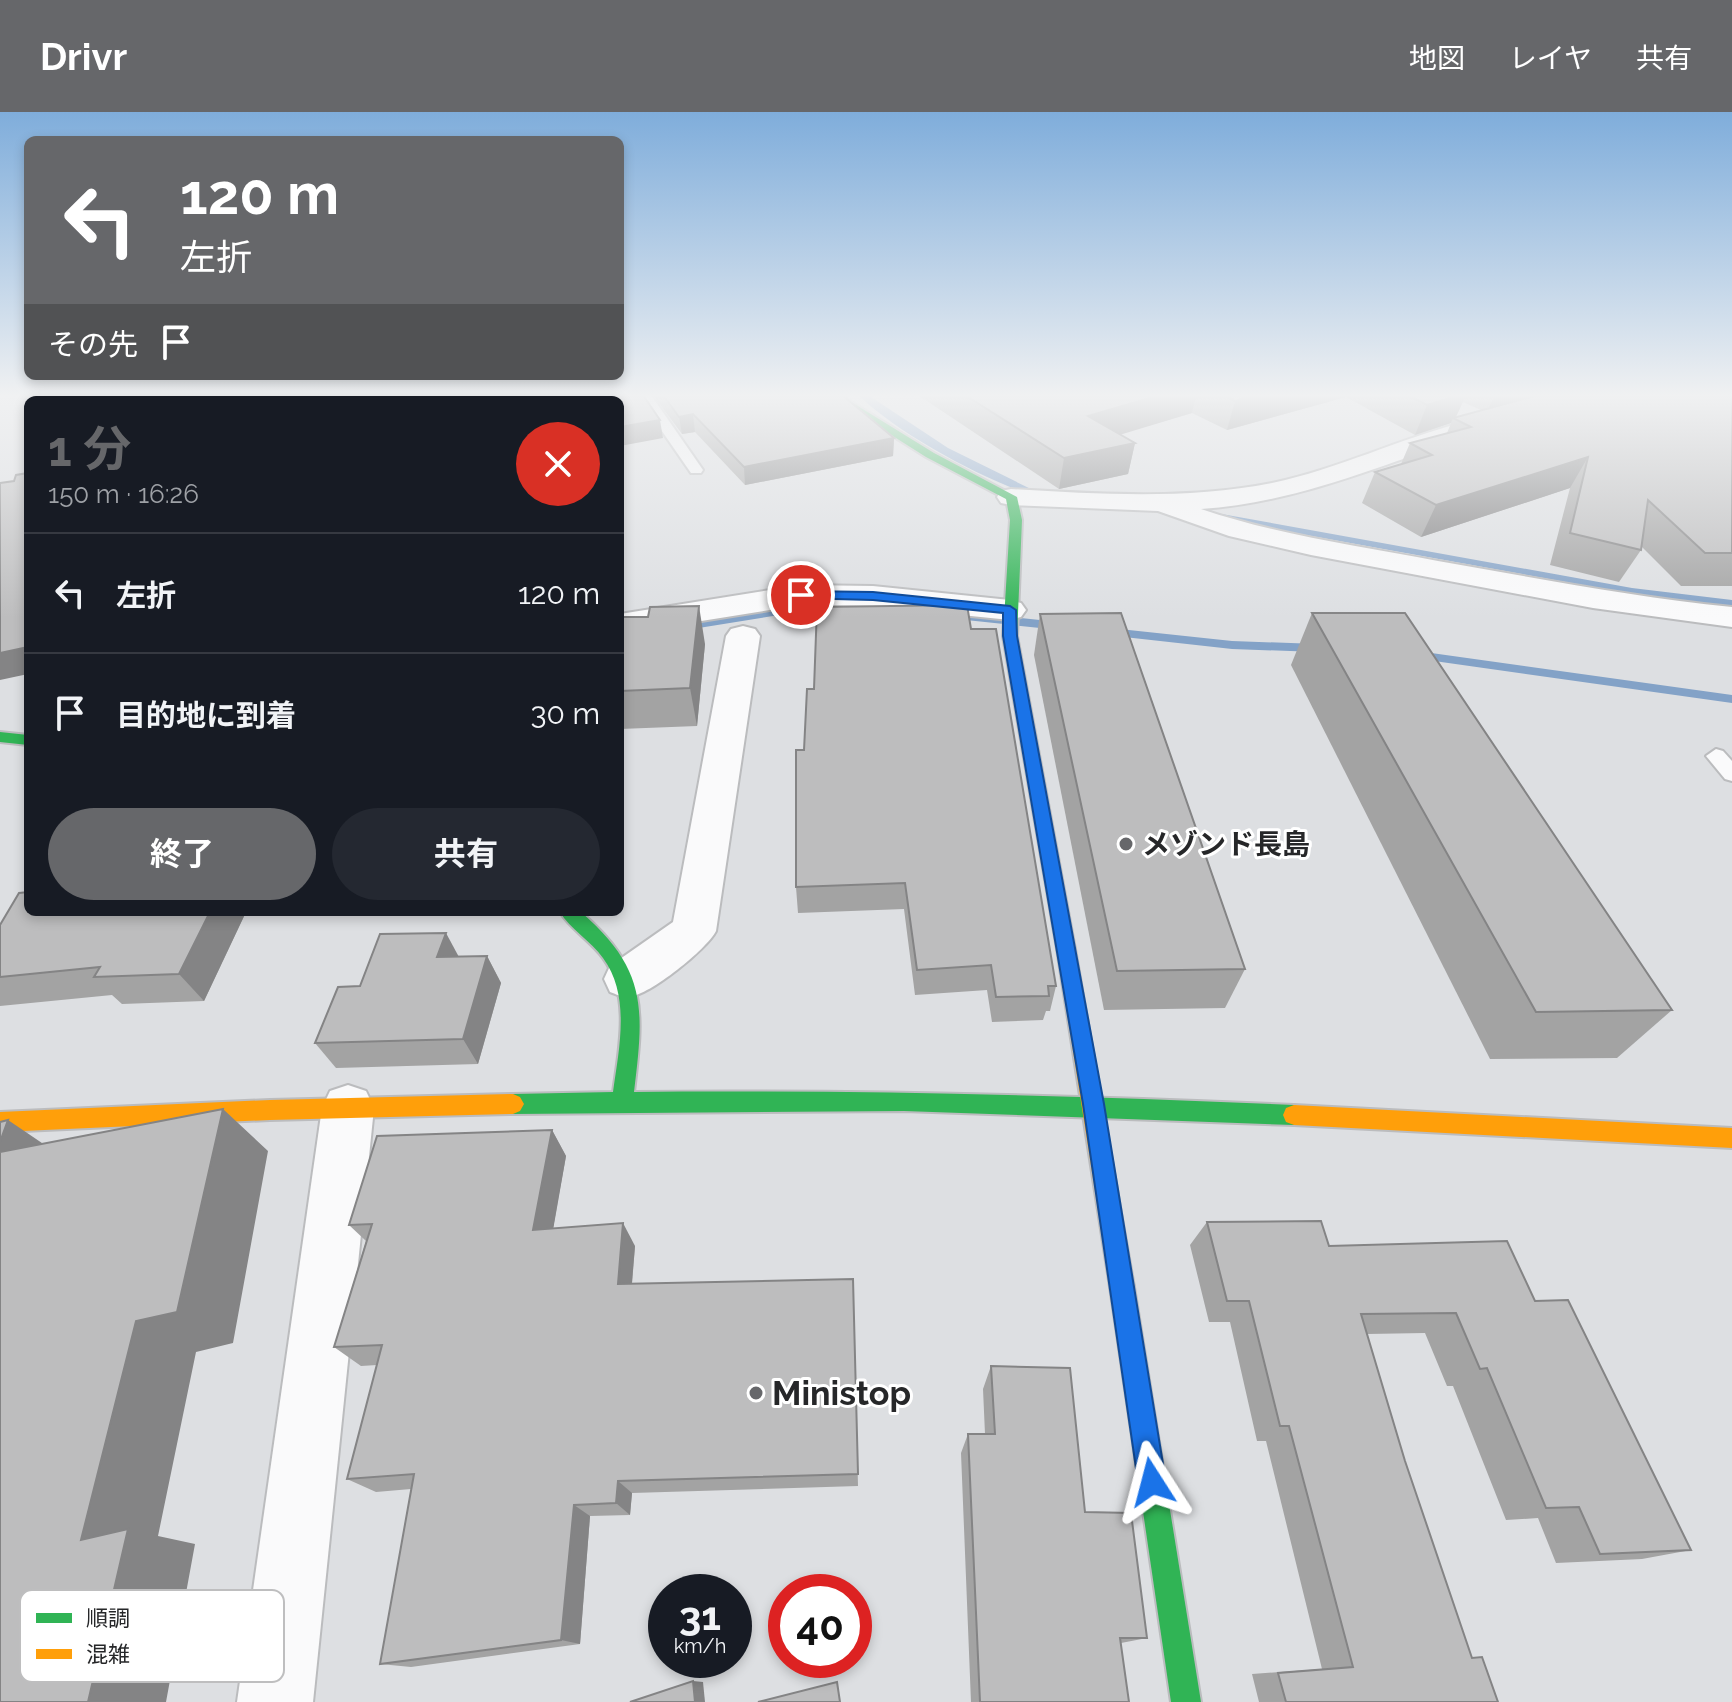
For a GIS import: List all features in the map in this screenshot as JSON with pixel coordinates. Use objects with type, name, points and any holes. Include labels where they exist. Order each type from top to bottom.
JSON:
[{"type":"street","points":[[957,469],[1011,497],[1161,505],[1270,492],[1346,469]]},
{"type":"street","points":[[1011,497],[1016,520],[1010,636],[1094,1104],[1186,1702]]},
{"type":"street","points":[[1161,505],[1247,534],[1289,543],[1596,598],[1732,617]]},
{"type":"street","points":[[624,623],[801,595],[873,596],[1010,610]]},
{"type":"street","points":[[627,979],[694,931],[743,636]]},
{"type":"street","points":[[0,737],[24,740]]},
{"type":"street","points":[[574,916],[600,937],[627,979],[631,1028],[622,1101]]},
{"type":"street","points":[[0,1122],[622,1101],[1094,1104],[1732,1138]]},
{"type":"street","points":[[284,1629],[348,1108]]},
{"type":"street","points":[[275,1702],[277,1682]]},
{"type":"lane","points":[[1716,756],[1732,774]]},
{"type":"building","points":[[1384,469],[1549,469],[1436,505],[1375,472]]},
{"type":"building","points":[[1585,469],[1732,469],[1732,553],[1705,553],[1648,500],[1641,550],[1570,533]]},
{"type":"building","points":[[24,474],[24,648],[0,653],[0,483],[14,481],[16,475]]},
{"type":"building","points":[[967,605],[971,629],[996,629],[1056,986],[1048,986],[1049,996],[996,997],[991,965],[917,970],[905,883],[796,887],[796,750],[804,750],[807,689],[814,689],[817,607]]},
{"type":"building","points":[[699,606],[690,688],[624,691],[624,617],[648,617],[650,607]]},
{"type":"building","name":"メゾンド長島","points":[[1121,613],[1245,969],[1117,971],[1040,614]]},
{"type":"building","points":[[1312,613],[1405,613],[1672,1010],[1536,1012]]},
{"type":"building","points":[[24,892],[24,916],[208,916],[179,974],[94,977],[100,967],[0,977],[0,925],[19,893]]},
{"type":"building","points":[[446,933],[437,957],[487,956],[463,1039],[315,1043],[338,987],[360,986],[380,934]]},
{"type":"building","points":[[223,1109],[177,1312],[136,1321],[81,1540],[128,1529],[114,1590],[20,1590],[20,1682],[93,1682],[88,1702],[0,1702],[0,1152]]},
{"type":"building","points":[[8,1120],[0,1142],[0,1122]]},
{"type":"building","points":[[552,1130],[533,1230],[623,1223],[618,1284],[853,1279],[858,1474],[618,1481],[616,1503],[574,1505],[561,1640],[380,1664],[414,1474],[347,1479],[382,1345],[334,1347],[372,1224],[349,1225],[377,1136]]},
{"type":"building","points":[[1321,1221],[1329,1246],[1507,1241],[1535,1301],[1568,1300],[1691,1550],[1600,1554],[1579,1507],[1546,1508],[1487,1368],[1480,1369],[1456,1313],[1361,1314],[1405,1461],[1472,1658],[1482,1657],[1498,1702],[1286,1702],[1278,1673],[1353,1667],[1289,1426],[1280,1426],[1249,1301],[1227,1301],[1207,1222]]},
{"type":"building","points":[[991,1366],[1070,1368],[1085,1512],[1131,1513],[1147,1638],[1120,1638],[1129,1702],[980,1702],[968,1434],[995,1434]]},
{"type":"building","points":[[693,1681],[695,1702],[630,1702]]},
{"type":"building","points":[[837,1682],[840,1702],[758,1702]]},
{"type":"waterway","points":[[978,469],[1034,493]]},
{"type":"waterway","points":[[1216,516],[1632,591],[1732,604]]},
{"type":"waterway","points":[[680,627],[779,611],[840,609]]},
{"type":"waterway","points":[[951,615],[1059,626]]},
{"type":"waterway","points":[[1110,632],[1232,645],[1318,648]]},
{"type":"waterway","points":[[1417,655],[1732,699]]},
{"type":"traffic: fast","points":[[957,469],[1011,497],[1016,520],[1010,636],[1066,949]]},
{"type":"traffic: fast","points":[[0,737],[24,740]]},
{"type":"traffic: fast","points":[[574,916],[611,955],[623,975],[629,996],[630,1042],[622,1101]]},
{"type":"traffic: fast","points":[[513,1104],[904,1102],[1099,1106],[1294,1115]]},
{"type":"traffic: fast","points":[[1122,1287],[1186,1702]]},
{"type":"traffic: slow","points":[[1066,949],[1122,1287]]},
{"type":"traffic: slow","points":[[0,1122],[270,1110],[513,1104]]},
{"type":"traffic: slow","points":[[1294,1115],[1732,1138]]},
{"type":"place","name":"メゾンド長島","points":[[1126,844]]},
{"type":"place","name":"Ministop","points":[[756,1393]]},
{"type":"route","points":[[801,595],[873,596],[1010,610],[1010,636],[1094,1104],[1152,1482]]}]
